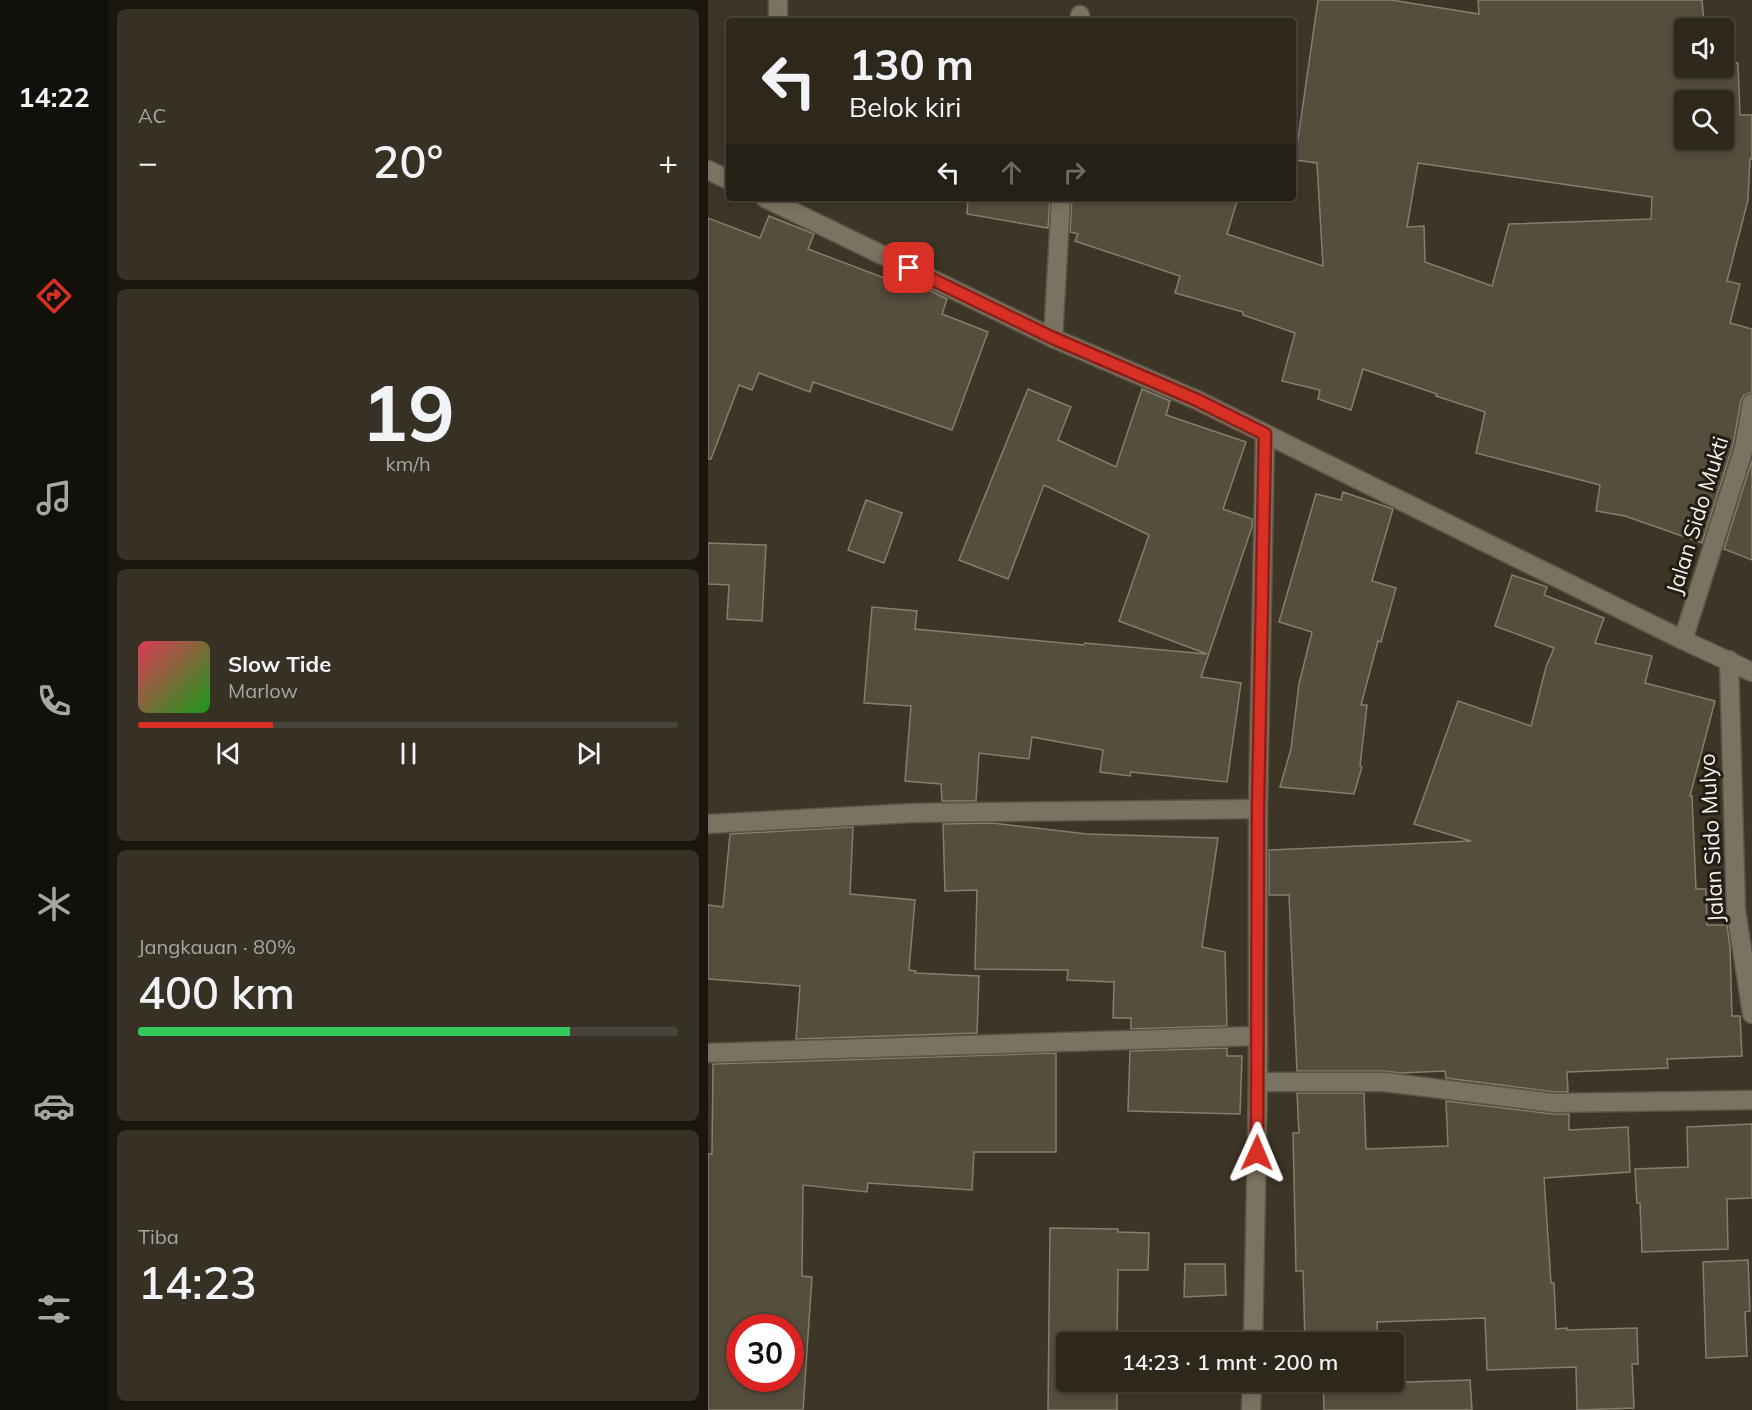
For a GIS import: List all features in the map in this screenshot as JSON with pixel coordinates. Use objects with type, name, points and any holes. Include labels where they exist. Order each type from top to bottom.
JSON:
[{"type":"street","points":[[778,0],[778,18]]},
{"type":"street","points":[[708,171],[726,179]]},
{"type":"street","points":[[771,201],[1053,338],[1197,400],[1752,672]]},
{"type":"street","points":[[1053,338],[1061,201]]},
{"type":"street","name":"Jalan Sido Mukti","points":[[1683,640],[1744,448],[1752,403]]},
{"type":"street","points":[[1253,1332],[1258,1082],[1258,809],[1265,434]]},
{"type":"street","name":"Jalan Sido Mulyo","points":[[1729,660],[1736,910],[1752,1014]]},
{"type":"street","points":[[708,824],[912,813],[1258,809]]},
{"type":"street","points":[[708,1053],[1257,1036]]},
{"type":"street","points":[[1258,1082],[1384,1082],[1554,1103],[1752,1100]]},
{"type":"street","points":[[1251,1410],[1252,1392]]},
{"type":"building","points":[[1318,0],[1391,0],[1479,14],[1478,0],[1702,0],[1704,18],[1674,18],[1674,78],[1734,78],[1734,63],[1738,63],[1740,115],[1752,115],[1752,159],[1750,159],[1748,200],[1727,281],[1740,284],[1730,323],[1752,329],[1752,392],[1744,395],[1741,400],[1733,445],[1702,543],[1625,516],[1596,511],[1600,485],[1476,453],[1485,412],[1363,369],[1351,410],[1318,399],[1320,390],[1282,381],[1295,333],[1243,315],[1243,312],[1175,293],[1180,276],[1075,241],[1078,234],[1070,232],[1072,201],[1237,201],[1227,234],[1323,266],[1317,163],[1296,160]],"holes":[[[1418,163],[1652,197],[1651,219],[1509,224],[1492,286],[1425,262],[1424,226],[1407,227]]]},
{"type":"building","points":[[968,201],[1050,201],[1048,228],[967,214]]},
{"type":"building","points":[[769,216],[814,234],[808,249],[908,287],[910,281],[947,299],[942,314],[988,332],[952,430],[813,382],[810,392],[759,373],[752,390],[739,385],[711,459],[708,459],[708,218],[760,238]]},
{"type":"building","points":[[1028,389],[1071,407],[1058,440],[1116,467],[1142,389],[1170,401],[1166,415],[1246,442],[1223,509],[1252,519],[1252,527],[1201,677],[1241,683],[1227,782],[1131,772],[1130,776],[1100,772],[1103,750],[1032,737],[1029,759],[979,753],[976,801],[942,801],[941,784],[905,781],[911,706],[864,703],[872,607],[917,611],[915,629],[1207,654],[1119,621],[1149,535],[1044,485],[1008,579],[959,560]]},
{"type":"building","points":[[1752,460],[1752,560],[1724,549]]},
{"type":"building","points":[[1343,492],[1393,509],[1372,581],[1396,588],[1381,642],[1378,641],[1361,705],[1367,705],[1360,766],[1362,767],[1354,794],[1280,787],[1291,749],[1299,684],[1312,632],[1279,622],[1316,494],[1341,500]]},
{"type":"building","points":[[866,500],[902,513],[884,563],[848,550]]},
{"type":"building","points":[[708,543],[766,545],[762,621],[727,619],[729,585],[708,584]]},
{"type":"building","points":[[1512,575],[1547,587],[1544,595],[1604,618],[1595,643],[1652,656],[1645,683],[1715,701],[1690,796],[1692,796],[1696,889],[1706,889],[1707,925],[1727,925],[1732,1016],[1740,1016],[1742,1056],[1667,1059],[1668,1068],[1567,1072],[1568,1092],[1446,1078],[1445,1071],[1400,1073],[1297,1071],[1289,895],[1269,895],[1269,850],[1471,841],[1414,824],[1458,701],[1531,726],[1546,667],[1554,648],[1495,626]]},
{"type":"building","points":[[992,823],[1087,834],[1218,838],[1202,947],[1225,952],[1227,1026],[1131,1029],[1131,1018],[1113,1018],[1114,982],[1067,980],[1068,970],[975,969],[977,890],[945,891],[943,824]]},
{"type":"building","points":[[853,827],[850,894],[915,900],[909,970],[916,971],[915,973],[979,976],[977,1033],[796,1039],[800,986],[708,979],[708,905],[723,907],[730,834]]},
{"type":"building","points":[[1227,1048],[1227,1056],[1242,1056],[1240,1114],[1128,1111],[1130,1051]]},
{"type":"building","points":[[1056,1053],[1056,1152],[974,1152],[972,1190],[868,1183],[867,1192],[803,1185],[802,1276],[812,1277],[803,1410],[708,1410],[708,1154],[712,1154],[713,1064]]},
{"type":"building","points":[[1297,1093],[1364,1093],[1366,1149],[1448,1146],[1446,1101],[1569,1114],[1569,1130],[1628,1127],[1630,1172],[1544,1178],[1556,1329],[1637,1328],[1638,1364],[1632,1364],[1634,1408],[1577,1410],[1576,1367],[1487,1370],[1485,1318],[1377,1322],[1378,1332],[1305,1332],[1303,1271],[1296,1271],[1293,1133],[1299,1133]]},
{"type":"building","points":[[1752,1124],[1752,1198],[1727,1199],[1728,1249],[1642,1252],[1640,1203],[1637,1203],[1635,1169],[1688,1167],[1687,1127]]},
{"type":"building","points":[[1050,1228],[1118,1229],[1118,1232],[1149,1233],[1148,1270],[1118,1270],[1117,1332],[1056,1332],[1056,1392],[1117,1392],[1117,1410],[1048,1410]]},
{"type":"building","points":[[1748,1260],[1750,1311],[1745,1312],[1747,1356],[1706,1358],[1703,1262]]},
{"type":"building","points":[[1185,1264],[1225,1264],[1226,1295],[1184,1297]]},
{"type":"building","points":[[1470,1380],[1472,1410],[1324,1410],[1323,1392],[1404,1392],[1404,1382]]},
{"type":"route","points":[[909,268],[1053,338],[1197,400],[1265,434],[1258,809],[1257,1153]]}]
